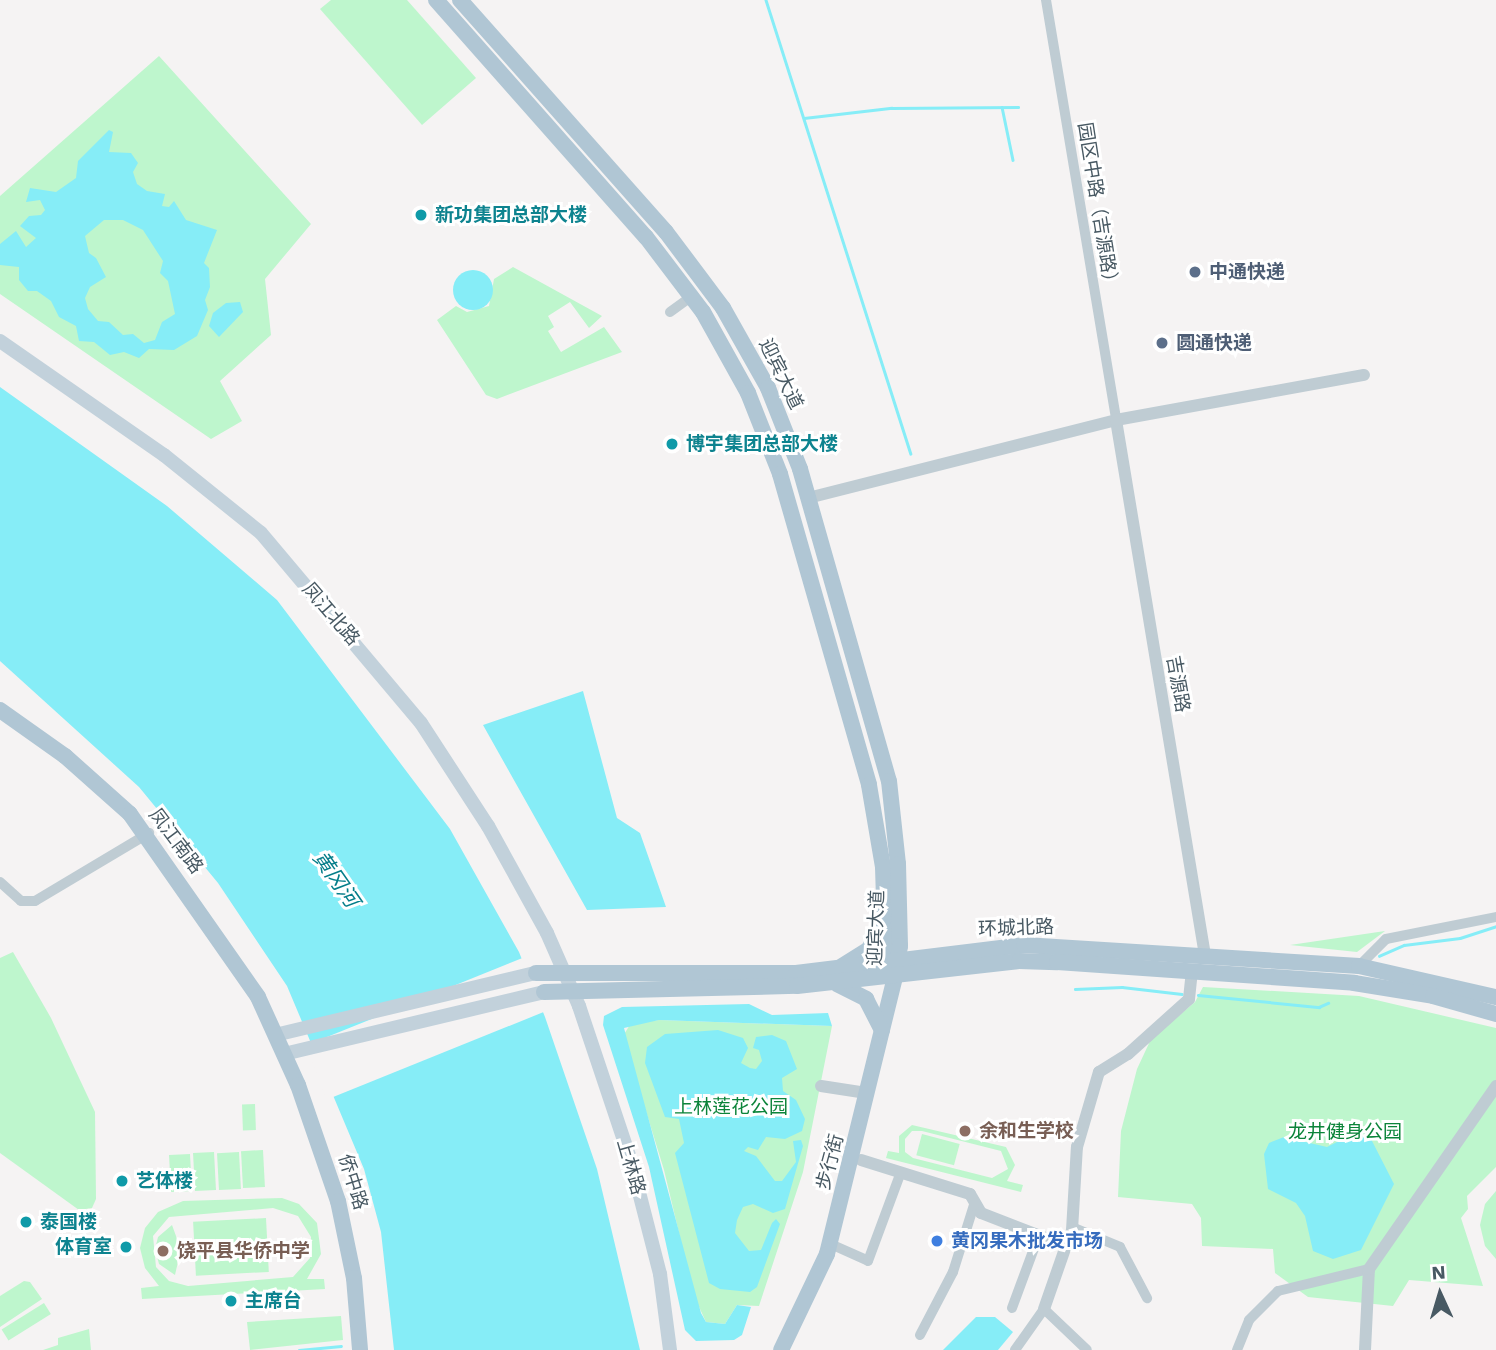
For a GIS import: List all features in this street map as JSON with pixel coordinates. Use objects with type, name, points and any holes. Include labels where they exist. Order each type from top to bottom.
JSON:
[{"type":"main road","name":"迎宾大道","points":[[436,0],[652,244],[703,312],[765,435],[869,785],[891,971]]},
{"type":"main road","name":"迎宾大道","points":[[460,0],[666,232],[738,334],[783,428],[808,498],[889,781],[898,864],[900,946],[891,971]]},
{"type":"main road","points":[[652,244],[666,232]]},
{"type":"main road","points":[[720,343],[738,334]]},
{"type":"main road","name":"凤江北路","points":[[0,341],[164,455],[261,533],[421,723],[488,826],[572,990]]},
{"type":"main road","points":[[765,435],[783,428]]},
{"type":"main road","points":[[799,543],[819,537]]},
{"type":"main road","name":"凤江南路","points":[[0,710],[65,756],[130,814],[258,997],[275,1035]]},
{"type":"main road","points":[[882,1033],[866,999],[831,976],[869,949],[885,907]]},
{"type":"main road","name":"环城北路","points":[[1196,960],[1433,996],[1496,1014]]},
{"type":"main road","name":"环城北路","points":[[544,992],[831,976],[1019,961],[1196,960],[1359,966],[1496,997]]},
{"type":"main road","name":"步行街","points":[[781,1350],[827,1254],[882,1033],[891,971]]},
{"type":"main road","points":[[275,1035],[536,973]]},
{"type":"main road","name":"环城北路","points":[[536,973],[831,976]]},
{"type":"main road","name":"上林路","points":[[572,990],[631,1161],[660,1274],[670,1350]]},
{"type":"main road","points":[[284,1054],[544,992]]},
{"type":"main road","name":"侨中路","points":[[275,1035],[338,1201],[351,1256],[360,1350]]},
{"type":"street","name":"园区中路（吉源路）","points":[[1046,0],[1116,419]]},
{"type":"street","points":[[670,312],[693,295]]},
{"type":"street","points":[[808,498],[1116,419],[1364,375]]},
{"type":"street","name":"吉源路","points":[[1116,419],[1196,960]]},
{"type":"street","points":[[0,882],[21,901],[35,901],[151,831]]},
{"type":"street","points":[[1359,966],[1386,939],[1496,917]]},
{"type":"street","points":[[1015,1350],[1044,1308],[1072,1227],[1077,1147],[1099,1072],[1128,1054],[1189,999],[1196,960]]},
{"type":"street","points":[[821,1086],[866,1093]]},
{"type":"street","points":[[1365,1350],[1369,1269],[1496,1086]]},
{"type":"street","points":[[861,1160],[970,1194],[982,1213],[1066,1246]]},
{"type":"street","points":[[835,1246],[868,1261],[901,1172]]},
{"type":"street","points":[[920,1335],[953,1272],[975,1202]]},
{"type":"street","points":[[1072,1227],[1120,1248],[1147,1298]]},
{"type":"street","points":[[1012,1308],[1039,1236]]},
{"type":"street","points":[[1237,1350],[1249,1321],[1278,1291],[1369,1269]]},
{"type":"street","points":[[1044,1308],[1087,1350]]},
{"type":"green space","points":[[331,0],[407,0],[476,78],[422,125],[320,9]]},
{"type":"green space","points":[[159,56],[311,224],[265,279],[271,335],[220,381],[242,421],[211,439],[0,294],[0,196]]},
{"type":"green space","points":[[513,267],[602,316],[589,328],[570,302],[548,316],[554,327],[548,331],[561,352],[604,327],[622,352],[497,399],[486,395],[437,320],[456,306],[467,312],[489,306],[494,279]]},
{"type":"green space","points":[[1385,931],[1357,952],[1290,945]]},
{"type":"green space","points":[[13,952],[51,1018],[95,1112],[96,1199],[92,1208],[79,1210],[0,1153],[0,958]]},
{"type":"green space","name":"龙井健身公园","points":[[1203,987],[1359,996],[1496,1028],[1496,1167],[1467,1196],[1468,1209],[1461,1218],[1483,1286],[1409,1280],[1393,1306],[1308,1297],[1275,1273],[1273,1249],[1202,1246],[1201,1218],[1192,1204],[1118,1197],[1121,1131],[1137,1069],[1151,1039],[1195,1002]]},
{"type":"green space","name":"上林莲花公园","points":[[659,1020],[832,1026],[803,1172],[759,1306],[737,1305],[725,1324],[706,1322],[694,1296],[664,1170],[623,1036],[631,1023]]},
{"type":"green space","points":[[242,1104],[255,1104],[256,1130],[243,1130]]},
{"type":"green space","points":[[912,1125],[1006,1147],[1015,1165],[1007,1181],[1023,1185],[1021,1192],[886,1158],[888,1151],[899,1153],[899,1136]],"holes":[[[912,1131],[922,1131],[1001,1151],[1008,1169],[992,1178],[913,1158],[905,1152],[905,1139]]]},
{"type":"green space","points":[[922,1134],[960,1144],[954,1165],[916,1155]]},
{"type":"green space","points":[[263,1150],[265,1187],[243,1188],[241,1151]]},
{"type":"green space","points":[[214,1152],[216,1190],[195,1191],[193,1153]]},
{"type":"green space","points":[[239,1152],[241,1189],[219,1190],[217,1153]]},
{"type":"green space","points":[[190,1154],[192,1191],[171,1192],[169,1155]]},
{"type":"green space","points":[[1496,1191],[1496,1259],[1485,1246],[1480,1225],[1485,1204]]},
{"type":"green space","points":[[282,1198],[299,1204],[317,1223],[321,1254],[307,1279],[324,1279],[325,1289],[142,1299],[141,1288],[159,1286],[145,1268],[140,1248],[145,1228],[158,1212],[183,1201]],"holes":[[[273,1208],[298,1216],[311,1237],[310,1258],[293,1277],[188,1286],[169,1281],[156,1267],[153,1236],[169,1217]]]},
{"type":"green space","points":[[266,1218],[269,1272],[196,1276],[193,1222]]},
{"type":"green space","points":[[172,1225],[180,1247],[189,1247],[190,1253],[180,1253],[175,1275],[159,1264],[155,1249],[158,1237]]},
{"type":"green space","points":[[24,1281],[30,1282],[42,1299],[0,1327],[0,1296]]},
{"type":"green space","points":[[44,1303],[51,1314],[8,1341],[2,1329]]},
{"type":"green space","points":[[341,1316],[343,1340],[250,1350],[247,1322]]},
{"type":"green space","points":[[89,1329],[91,1350],[43,1350],[58,1345],[58,1338]]},
{"type":"water","points":[[109,130],[113,132],[109,152],[131,153],[138,163],[133,172],[137,184],[147,191],[165,194],[162,206],[169,207],[174,201],[186,220],[217,230],[204,263],[209,268],[210,287],[205,300],[208,310],[197,336],[174,350],[149,349],[139,358],[124,352],[110,355],[94,342],[79,341],[76,326],[59,317],[51,301],[37,291],[28,291],[19,280],[19,267],[0,265],[0,244],[16,231],[26,247],[36,238],[20,226],[29,216],[41,215],[45,210],[40,200],[26,202],[30,188],[56,192],[76,178],[78,161]],"holes":[[[104,220],[123,220],[143,230],[163,261],[160,273],[168,281],[175,314],[162,322],[155,340],[144,343],[133,334],[123,335],[109,322],[98,321],[88,309],[85,298],[90,287],[106,277],[96,258],[89,253],[85,236]]]},
{"type":"water","points":[[473,270],[481,271],[487,276],[492,282],[492,298],[487,304],[481,309],[473,310],[465,309],[459,304],[454,298],[453,290],[454,282],[459,276],[465,271]]},
{"type":"water","points":[[240,302],[243,312],[219,337],[209,326],[213,313],[226,303]]},
{"type":"water","name":"黄冈河","points":[[0,387],[167,506],[277,600],[450,829],[519,952],[545,1017],[597,1169],[640,1350],[394,1350],[381,1232],[364,1169],[287,986],[218,883],[139,787],[0,661]]},
{"type":"water","points":[[583,691],[617,818],[640,833],[666,907],[587,910],[483,725]]},
{"type":"water","points":[[749,1004],[772,1015],[828,1013],[832,1026],[659,1020],[624,1028],[701,1313],[706,1322],[725,1324],[737,1305],[751,1307],[742,1335],[734,1340],[696,1341],[685,1330],[649,1167],[603,1025],[604,1016],[622,1007]]},
{"type":"water","name":"上林莲花公园","points":[[718,1030],[743,1038],[748,1048],[741,1063],[756,1069],[762,1061],[759,1050],[753,1048],[756,1037],[772,1035],[786,1041],[797,1069],[782,1078],[783,1091],[796,1100],[805,1119],[802,1131],[785,1139],[766,1137],[758,1150],[748,1147],[744,1151],[756,1156],[775,1181],[782,1181],[796,1162],[793,1141],[801,1140],[803,1146],[785,1209],[773,1213],[753,1204],[743,1207],[737,1220],[735,1233],[749,1251],[761,1250],[772,1223],[776,1219],[780,1224],[757,1287],[750,1292],[720,1289],[709,1283],[675,1153],[684,1143],[679,1119],[665,1117],[645,1063],[647,1047],[665,1034]]},
{"type":"water","points":[[1357,1132],[1371,1139],[1394,1184],[1361,1250],[1333,1259],[1313,1251],[1305,1216],[1296,1203],[1268,1189],[1264,1154],[1269,1143],[1284,1137],[1327,1147]]},
{"type":"water","points":[[976,1317],[995,1317],[1013,1332],[998,1350],[943,1350]]},
{"type":"pier","points":[[525,957],[547,1011],[327,1100],[305,1046]]},
{"type":"waterway","points":[[766,0],[911,453]]},
{"type":"waterway","points":[[1002,107],[1013,160]]},
{"type":"waterway","points":[[804,118],[891,108],[1018,107]]},
{"type":"waterway","points":[[1379,956],[1404,945],[1460,938],[1496,926]]},
{"type":"waterway","points":[[1075,989],[1122,987],[1182,994]]},
{"type":"waterway","points":[[1198,995],[1319,1007],[1328,1003]]},
{"type":"waterway","points":[[299,1350],[341,1346]]},
{"type":"place","name":"新功集团总部大楼","points":[[421,215]]},
{"type":"place","name":"中通快递","points":[[1195,272]]},
{"type":"place","name":"圆通快递","points":[[1162,343]]},
{"type":"place","name":"博宇集团总部大楼","points":[[672,444]]},
{"type":"place","name":"余和生学校","points":[[965,1131]]},
{"type":"place","name":"艺体楼","points":[[122,1181]]},
{"type":"place","name":"泰国楼","points":[[26,1222]]},
{"type":"place","name":"黄冈果木批发市场","points":[[937,1241]]},
{"type":"place","name":"体育室","points":[[126,1247]]},
{"type":"place","name":"饶平县华侨中学","points":[[163,1251]]},
{"type":"place","name":"主席台","points":[[231,1301]]}]
